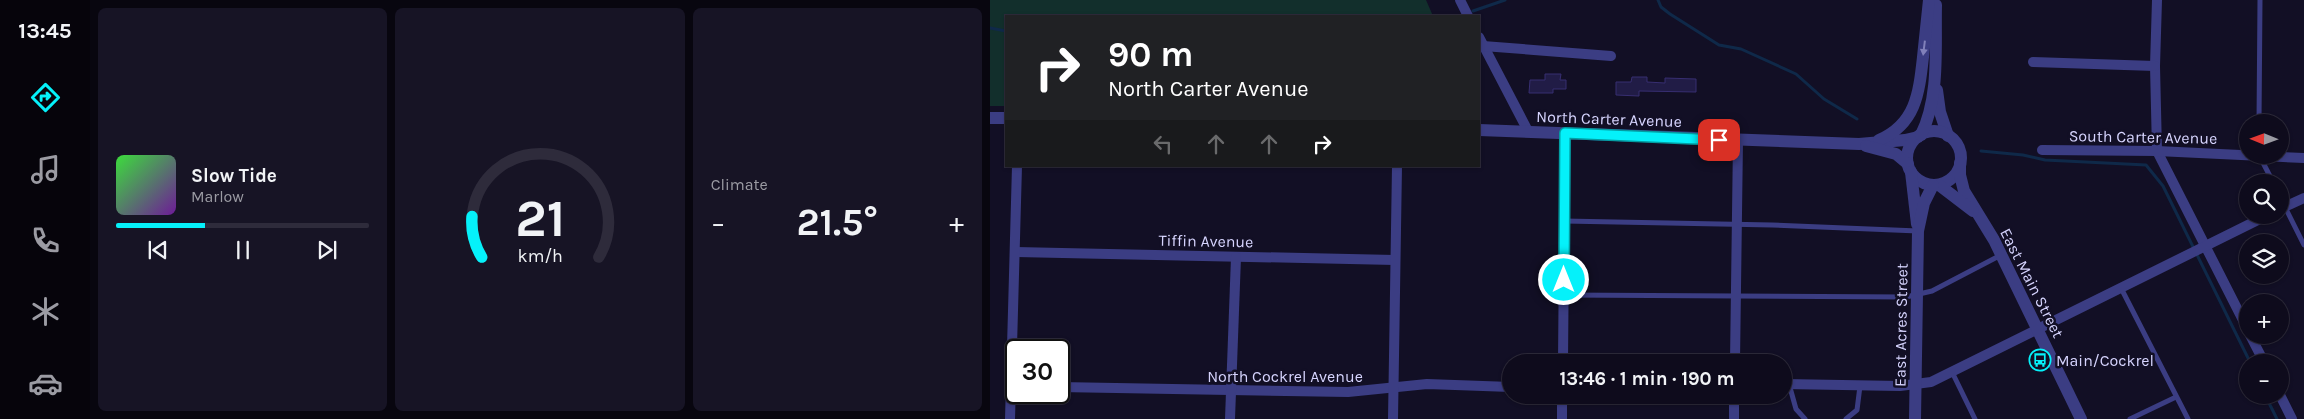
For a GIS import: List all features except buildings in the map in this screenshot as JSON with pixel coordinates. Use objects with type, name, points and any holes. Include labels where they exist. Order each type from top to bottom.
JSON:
[{"type":"street","points":[[1460,0],[1468,15]]},
{"type":"street","points":[[1874,142],[1899,127],[1914,107],[1920,87],[1929,0]]},
{"type":"street","points":[[1935,77],[1940,112],[1948,136],[1958,147],[1960,163],[1956,173],[1949,180],[1936,185],[1918,180],[1909,168],[1908,154],[1911,145],[1919,136],[1930,112],[1935,77],[1936,0]]},
{"type":"street","points":[[2157,0],[2155,66],[2157,151],[2202,248],[2239,314]]},
{"type":"street","points":[[1481,41],[1611,56]]},
{"type":"street","points":[[1481,41],[1528,132]]},
{"type":"street","points":[[2033,62],[2155,66]]},
{"type":"street","points":[[990,118],[1005,118]]},
{"type":"street","name":"North Carter Avenue","points":[[1480,130],[1859,144],[1905,140],[1919,136]]},
{"type":"street","points":[[1919,136],[1931,132],[1948,136]]},
{"type":"street","points":[[1563,354],[1565,133]]},
{"type":"street","points":[[1735,354],[1738,140]]},
{"type":"street","name":"North Carter Avenue","points":[[1859,144],[1896,154],[1909,168]]},
{"type":"street","name":"South Carter Avenue","points":[[2042,150],[2157,151],[2239,155]]},
{"type":"street","name":"South Carter Avenue","points":[[2289,157],[2304,158]]},
{"type":"street","name":"East Main Street","points":[[1960,163],[1960,175],[1964,191],[2002,255],[2081,419]]},
{"type":"street","points":[[1014,339],[1017,167]]},
{"type":"street","points":[[1393,419],[1396,167]]},
{"type":"street","name":"East Acres Street","points":[[1909,168],[1914,214],[1918,231]]},
{"type":"street","name":"East Main Street","points":[[1936,185],[1979,216]]},
{"type":"street","name":"East Acres Street","points":[[1915,419],[1918,231],[1924,203],[1936,185]]},
{"type":"street","points":[[2289,202],[2304,198]]},
{"type":"street","points":[[1792,384],[1916,385],[1931,382],[2250,224]]},
{"type":"street","name":"Tiffin Avenue","points":[[1015,252],[1396,260]]},
{"type":"street","points":[[1230,419],[1236,257]]},
{"type":"street","name":"North Cockrel Avenue","points":[[1070,387],[1348,392],[1427,384],[1502,387]]},
{"type":"street","points":[[1010,419],[1012,404]]},
{"type":"street","points":[[1562,404],[1562,419]]},
{"type":"street","points":[[1734,404],[1734,419]]},
{"type":"street","points":[[2284,404],[2292,419]]},
{"type":"lane","points":[[2259,114],[2260,0]]},
{"type":"lane","points":[[2289,217],[2304,245]]},
{"type":"lane","points":[[1564,221],[1918,231]]},
{"type":"lane","points":[[1564,295],[1906,297],[1932,291],[2002,255]]},
{"type":"lane","points":[[2121,288],[2188,419]]},
{"type":"lane","points":[[1952,372],[1975,419]]},
{"type":"lane","points":[[1846,419],[1857,410],[1860,385]]},
{"type":"lane","points":[[2130,419],[2176,397]]},
{"type":"lane","points":[[1792,399],[1796,409],[1805,419]]},
{"type":"green space","points":[[990,0],[1426,0],[1433,15],[1005,15],[1005,106],[990,106]]},
{"type":"waterway","points":[[1473,11],[1505,0]]},
{"type":"waterway","points":[[1658,0],[1661,7],[1670,14],[1719,45],[1741,49],[1796,74],[1824,99],[1857,119]]},
{"type":"waterway","points":[[990,28],[1005,31]]},
{"type":"waterway","points":[[1981,151],[2023,155],[2045,160],[2146,165],[2163,186],[2246,354]]},
{"type":"waterway","points":[[2270,404],[2277,419]]},
{"type":"place","name":"Main/Cockrel","points":[[2040,360]]},
{"type":"route","points":[[1564,280],[1565,133],[1719,140]]}]
